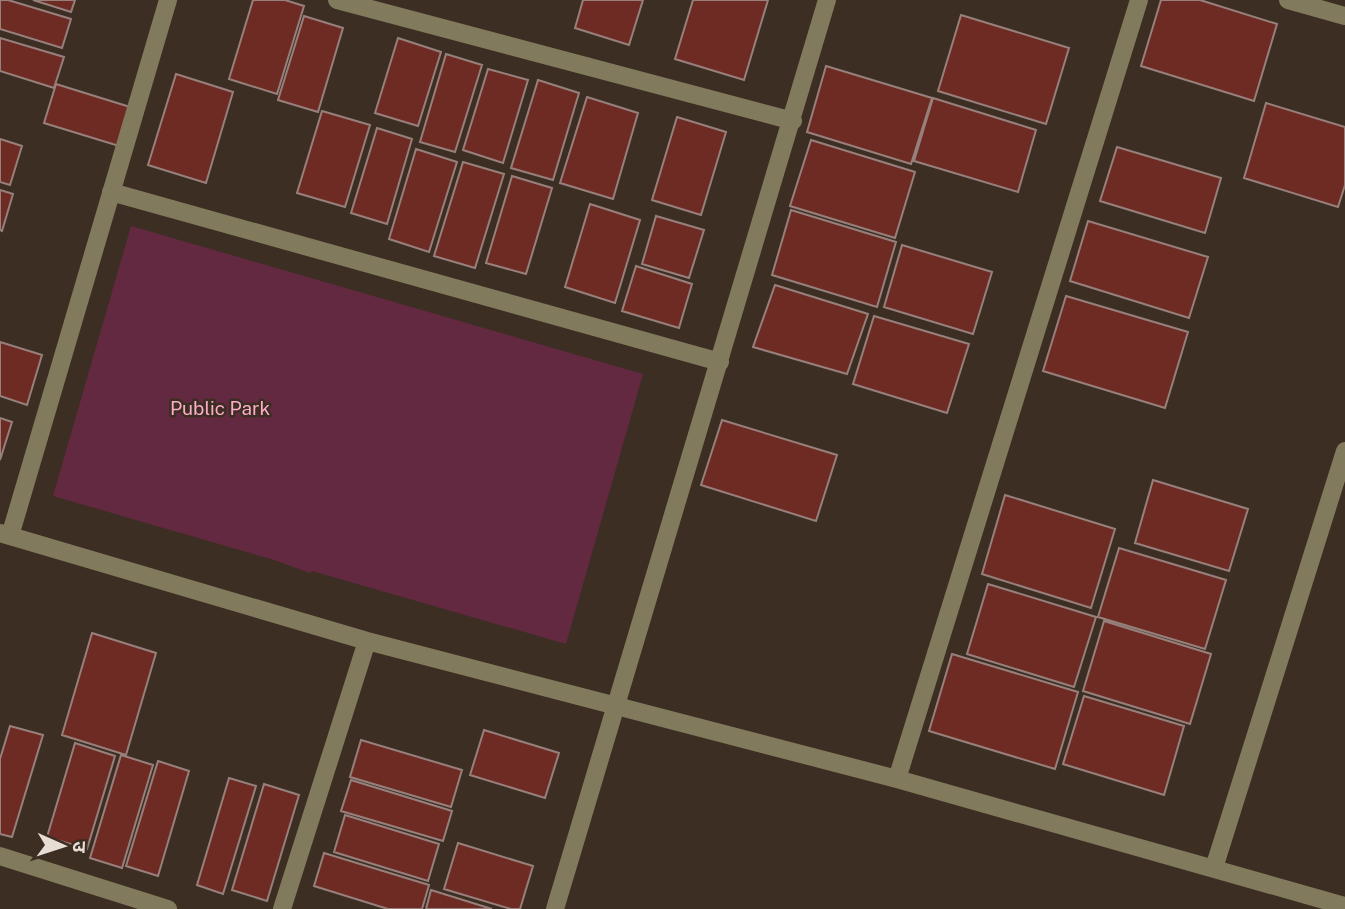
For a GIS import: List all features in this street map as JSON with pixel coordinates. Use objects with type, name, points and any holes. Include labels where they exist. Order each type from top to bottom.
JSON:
[{"type":"street","points":[[168,0],[5,534],[367,641],[897,779],[1345,906]]},
{"type":"street","points":[[337,0],[793,121]]},
{"type":"street","points":[[555,909],[793,121],[827,0]]},
{"type":"street","points":[[897,779],[1139,0]]},
{"type":"street","points":[[1288,0],[1345,16]]},
{"type":"street","points":[[111,192],[720,362]]},
{"type":"street","points":[[1214,868],[1345,451]]},
{"type":"street","points":[[282,909],[367,641]]},
{"type":"street","points":[[0,856],[168,909]]},
{"type":"green space","name":"Public Park","points":[[131,226],[643,374],[566,644],[312,571],[310,573],[274,560],[53,496]]},
{"type":"building","points":[[0,0],[71,19],[62,48],[0,29]]},
{"type":"building","points":[[33,0],[75,0],[71,12]]},
{"type":"building","points":[[253,0],[285,0],[304,6],[277,94],[229,79]]},
{"type":"building","points":[[583,0],[643,0],[629,45],[575,28]]},
{"type":"building","points":[[693,0],[768,0],[744,80],[675,59]]},
{"type":"building","points":[[1161,0],[1200,0],[1277,24],[1254,101],[1141,66]]},
{"type":"building","points":[[961,15],[1069,48],[1046,124],[938,91]]},
{"type":"building","points":[[304,16],[343,28],[318,112],[278,100]]},
{"type":"building","points":[[0,38],[64,57],[54,88],[0,71]]},
{"type":"building","points":[[398,38],[441,52],[418,126],[375,113]]},
{"type":"building","points":[[446,54],[482,65],[455,152],[420,142]]},
{"type":"building","points":[[826,66],[932,98],[911,164],[807,132]]},
{"type":"building","points":[[488,69],[528,80],[503,163],[463,150]]},
{"type":"building","points":[[176,74],[233,92],[206,183],[148,165]]},
{"type":"building","points":[[538,80],[579,93],[553,180],[511,168]]},
{"type":"building","points":[[56,84],[130,107],[119,146],[44,123]]},
{"type":"building","points":[[587,97],[638,113],[613,199],[560,183]]},
{"type":"building","points":[[933,98],[1036,130],[1018,192],[914,161]]},
{"type":"building","points":[[1266,103],[1345,127],[1345,185],[1338,207],[1244,178]]},
{"type":"building","points":[[322,111],[370,125],[345,207],[297,193]]},
{"type":"building","points":[[677,117],[726,132],[701,215],[652,200]]},
{"type":"building","points":[[377,128],[412,139],[387,224],[351,213]]},
{"type":"building","points":[[0,139],[22,146],[10,185],[0,182]]},
{"type":"building","points":[[811,140],[915,172],[895,238],[790,206]]},
{"type":"building","points":[[1117,147],[1221,178],[1205,233],[1100,201]]},
{"type":"building","points":[[416,149],[457,162],[429,252],[389,239]]},
{"type":"building","points":[[463,162],[504,174],[475,268],[434,256]]},
{"type":"building","points":[[512,176],[552,188],[526,274],[486,263]]},
{"type":"building","points":[[0,190],[13,194],[2,231],[0,230]]},
{"type":"building","points":[[590,204],[640,220],[615,303],[565,287]]},
{"type":"building","points":[[791,210],[896,242],[877,307],[772,275]]},
{"type":"building","points":[[656,216],[704,230],[689,278],[642,264]]},
{"type":"building","points":[[1088,221],[1208,257],[1189,318],[1070,281]]},
{"type":"building","points":[[902,245],[992,272],[973,334],[884,307]]},
{"type":"building","points":[[636,266],[692,284],[679,328],[622,311]]},
{"type":"building","points":[[775,285],[868,314],[847,374],[753,347]]},
{"type":"building","points":[[1066,296],[1188,332],[1165,408],[1043,371]]},
{"type":"building","points":[[874,316],[969,344],[947,413],[853,384]]},
{"type":"building","points":[[0,342],[42,355],[27,405],[0,396]]},
{"type":"building","points":[[0,418],[12,422],[0,460]]},
{"type":"building","points":[[722,420],[837,455],[816,521],[701,485]]},
{"type":"building","points":[[1153,480],[1248,509],[1229,571],[1135,543]]},
{"type":"building","points":[[1005,495],[1115,529],[1091,608],[982,574]]},
{"type":"building","points":[[1119,548],[1226,580],[1205,649],[1098,617]]},
{"type":"building","points":[[988,584],[1096,617],[1074,687],[967,654]]},
{"type":"building","points":[[1104,621],[1211,654],[1190,724],[1083,691]]},
{"type":"building","points":[[92,633],[156,653],[126,755],[62,735]]},
{"type":"building","points":[[952,654],[1078,692],[1055,769],[929,731]]},
{"type":"building","points":[[1084,696],[1184,726],[1164,795],[1063,764]]},
{"type":"building","points":[[10,726],[43,735],[12,837],[0,834],[0,759]]},
{"type":"building","points":[[484,730],[559,753],[545,798],[470,775]]},
{"type":"building","points":[[361,740],[462,770],[451,807],[350,777]]},
{"type":"building","points":[[75,743],[115,756],[87,849],[47,837]]},
{"type":"building","points":[[121,755],[153,765],[122,868],[90,858]]},
{"type":"building","points":[[158,761],[189,771],[158,876],[126,866]]},
{"type":"building","points":[[229,778],[256,786],[223,894],[197,885]]},
{"type":"building","points":[[351,780],[452,811],[443,841],[341,811]]},
{"type":"building","points":[[264,784],[299,795],[267,901],[232,890]]},
{"type":"building","points":[[345,815],[439,844],[428,881],[334,852]]},
{"type":"building","points":[[458,843],[533,866],[520,909],[511,909],[444,889]]},
{"type":"building","points":[[324,853],[429,885],[422,909],[388,909],[314,886]]},
{"type":"building","points":[[431,890],[492,909],[426,909]]}]
